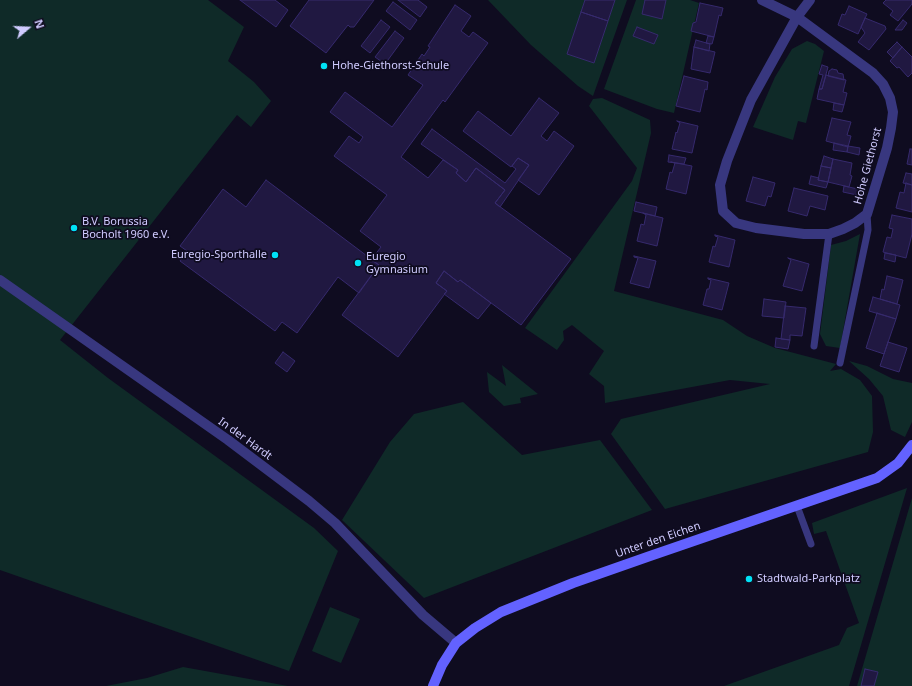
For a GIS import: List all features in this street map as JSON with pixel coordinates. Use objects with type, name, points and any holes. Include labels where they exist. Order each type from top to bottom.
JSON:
[{"type":"street","name":"Hohe Giethorst","points":[[762,0],[797,17],[873,73],[883,84],[890,98],[893,112],[891,128],[887,148],[867,214],[855,223],[829,234],[804,234],[776,231],[736,223],[723,211],[721,199],[720,185],[727,161],[751,100],[797,17],[810,0]]},
{"type":"street","name":"In der Hardt","points":[[0,280],[228,440],[309,501],[335,523],[423,615],[456,642]]},
{"type":"street","name":"Unter den Eichen","points":[[433,686],[442,665],[456,642],[501,612],[573,583],[877,478],[898,463],[912,446]]},
{"type":"lane","points":[[840,363],[868,230],[867,214]]},
{"type":"lane","points":[[814,346],[829,234]]},
{"type":"lane","points":[[797,506],[811,544]]},
{"type":"green space","name":"B.V. Borussia Bocholt 1960 e.V.","points":[[0,0],[208,0],[244,27],[228,61],[254,82],[271,101],[251,127],[237,115],[60,340],[108,378],[314,528],[338,551],[289,671],[0,570]]},
{"type":"green space","points":[[488,0],[627,0],[593,96],[578,86],[531,45]]},
{"type":"green space","points":[[636,0],[690,0],[699,3],[674,113],[657,109],[604,89]]},
{"type":"green space","points":[[807,41],[815,44],[824,51],[806,123],[798,121],[793,140],[753,127],[775,77],[792,49]]},
{"type":"green space","points":[[602,98],[650,120],[651,133],[614,291],[723,320],[747,336],[775,348],[836,364],[830,371],[841,369],[860,380],[872,396],[873,432],[868,452],[665,509],[611,434],[621,419],[770,384],[730,380],[605,403],[604,386],[589,374],[604,351],[572,325],[563,331],[564,340],[557,350],[525,328],[632,181],[637,168],[589,106],[593,99]]},
{"type":"green space","points":[[860,234],[840,348],[826,346],[820,334],[831,245],[846,241]]},
{"type":"green space","points":[[849,361],[867,366],[893,379],[912,383],[912,422],[905,437],[891,430],[883,396],[869,379]]},
{"type":"green space","points":[[502,365],[538,394],[520,398],[521,403],[504,406],[489,392],[487,372],[506,386]]},
{"type":"green space","points":[[463,402],[522,455],[600,440],[652,510],[424,598],[342,520],[390,442],[414,414]]},
{"type":"green space","points":[[907,488],[849,686],[724,686],[839,645],[847,628],[859,623],[826,531],[814,534],[812,523]]},
{"type":"green space","points":[[912,498],[912,686],[857,686]]},
{"type":"green space","points":[[330,607],[360,619],[341,663],[312,651]]},
{"type":"green space","points":[[183,667],[288,686],[106,686],[147,678]]},
{"type":"building","points":[[240,0],[275,0],[288,10],[276,27]]},
{"type":"building","points":[[309,0],[374,0],[354,27],[350,27],[348,25],[326,53],[290,26]]},
{"type":"building","points":[[398,0],[418,0],[427,7],[420,17]]},
{"type":"building","points":[[585,0],[615,0],[608,21],[581,12]]},
{"type":"building","points":[[645,0],[666,0],[662,19],[642,14]]},
{"type":"building","points":[[886,0],[912,0],[912,4],[898,21],[890,15],[893,11],[883,3]]},
{"type":"building","points":[[393,2],[417,20],[410,30],[386,11]]},
{"type":"building","points":[[700,3],[723,8],[721,16],[719,15],[714,37],[691,31],[693,23],[696,22]]},
{"type":"building","points":[[455,5],[471,16],[461,31],[469,37],[473,32],[488,43],[445,102],[443,100],[401,157],[428,178],[443,160],[458,170],[456,173],[466,182],[476,168],[505,190],[495,203],[571,259],[521,325],[460,280],[458,282],[444,271],[436,283],[447,291],[398,357],[342,315],[379,265],[371,260],[381,247],[360,231],[387,195],[334,156],[349,136],[359,143],[363,137],[330,112],[345,92],[392,127],[423,85],[408,75],[422,54],[424,56],[430,47],[428,46]]},
{"type":"building","points":[[849,6],[867,14],[858,34],[838,25],[842,14],[845,15]]},
{"type":"building","points":[[581,12],[608,21],[594,63],[567,54]]},
{"type":"building","points":[[865,18],[885,26],[886,29],[869,50],[858,42],[865,33],[861,27]]},
{"type":"building","points":[[381,20],[390,27],[370,53],[361,46]]},
{"type":"building","points":[[903,20],[907,23],[902,30],[895,30]]},
{"type":"building","points":[[637,27],[658,35],[654,44],[633,36]]},
{"type":"building","points":[[395,31],[404,38],[385,64],[375,57]]},
{"type":"building","points":[[708,36],[714,37],[712,44],[706,43]]},
{"type":"building","points":[[696,40],[710,44],[709,51],[694,47]]},
{"type":"building","points":[[897,42],[902,47],[893,58],[887,52]]},
{"type":"building","points":[[694,47],[715,52],[710,73],[691,69]]},
{"type":"building","points":[[902,47],[912,57],[912,73],[908,77],[899,67],[897,68],[890,61]]},
{"type":"building","points":[[822,65],[828,67],[822,89],[819,89],[823,75],[819,74]]},
{"type":"building","points":[[832,69],[843,74],[844,80],[828,76],[829,71]]},
{"type":"building","points":[[826,75],[846,80],[843,92],[847,93],[844,105],[817,99],[819,89],[822,89]]},
{"type":"building","points":[[684,76],[708,82],[700,112],[676,106]]},
{"type":"building","points":[[539,98],[559,113],[541,136],[547,141],[554,131],[574,146],[539,195],[518,180],[529,165],[518,158],[511,167],[463,131],[478,111],[511,136]]},
{"type":"building","points":[[834,103],[844,105],[842,112],[833,110]]},
{"type":"building","points":[[832,118],[851,122],[847,135],[851,136],[848,147],[826,141]]},
{"type":"building","points":[[677,121],[698,126],[692,153],[672,149],[680,123]]},
{"type":"building","points":[[432,129],[505,183],[516,169],[512,166],[518,158],[529,165],[500,207],[495,203],[505,190],[476,168],[466,182],[456,173],[458,170],[421,144]]},
{"type":"building","points":[[834,143],[848,146],[847,152],[833,150]]},
{"type":"building","points":[[848,146],[860,148],[859,155],[847,152]]},
{"type":"building","points":[[910,149],[912,149],[912,165],[907,164]]},
{"type":"building","points":[[669,155],[686,158],[684,164],[668,162]]},
{"type":"building","points":[[824,156],[833,159],[831,168],[821,166]]},
{"type":"building","points":[[833,159],[852,163],[850,175],[852,176],[849,187],[828,182]]},
{"type":"building","points":[[671,162],[692,166],[686,194],[666,189],[670,172],[672,173],[675,163]]},
{"type":"building","points":[[821,166],[831,168],[828,182],[818,180]]},
{"type":"building","points":[[906,173],[912,174],[912,185],[903,183]]},
{"type":"building","points":[[811,176],[819,178],[818,180],[828,182],[826,188],[809,184]]},
{"type":"building","points":[[753,177],[775,183],[771,197],[768,196],[765,206],[746,201]]},
{"type":"building","name":"Euregio-Sporthalle","points":[[266,180],[379,265],[359,293],[338,277],[297,333],[282,322],[275,331],[180,261],[187,251],[180,246],[223,189],[246,207]]},
{"type":"building","points":[[906,183],[912,185],[912,212],[896,208],[900,192],[904,193]]},
{"type":"building","points":[[844,186],[858,189],[857,195],[843,192]]},
{"type":"building","points":[[794,188],[828,196],[825,210],[810,206],[807,216],[788,211]]},
{"type":"building","points":[[636,202],[657,207],[655,216],[634,211]]},
{"type":"building","points":[[643,213],[663,218],[657,246],[637,241],[641,224],[644,225],[646,215]]},
{"type":"building","points":[[892,215],[912,219],[912,234],[906,258],[883,252],[887,237],[891,238],[893,229],[889,228]]},
{"type":"building","points":[[715,235],[735,240],[729,267],[709,262],[713,246],[715,247],[718,237]]},
{"type":"building","points":[[885,253],[896,255],[895,262],[884,259]]},
{"type":"building","points":[[634,256],[656,261],[649,288],[630,283],[638,258]]},
{"type":"building","points":[[788,258],[809,264],[802,291],[783,286],[791,260]]},
{"type":"building","points":[[444,271],[458,282],[460,280],[491,303],[478,319],[444,294],[447,291],[436,283]]},
{"type":"building","points":[[887,276],[903,280],[897,304],[880,299],[882,289],[884,290]]},
{"type":"building","points":[[708,278],[729,283],[722,310],[703,305],[711,280]]},
{"type":"building","points":[[873,297],[900,305],[896,319],[869,311]]},
{"type":"building","points":[[764,299],[786,302],[784,318],[762,316]]},
{"type":"building","points":[[785,306],[806,308],[802,336],[790,335],[790,340],[781,339]]},
{"type":"building","points":[[877,313],[896,319],[884,354],[866,348]]},
{"type":"building","points":[[776,338],[790,340],[788,349],[775,347]]},
{"type":"building","points":[[888,342],[907,348],[899,372],[880,366]]},
{"type":"building","points":[[283,352],[295,361],[287,372],[275,363]]},
{"type":"building","points":[[865,669],[878,672],[874,686],[861,686]]},
{"type":"place","name":"Hohe-Giethorst-Schule","points":[[324,66]]},
{"type":"place","name":"B.V. Borussia Bocholt 1960 e.V.","points":[[74,228]]},
{"type":"place","name":"Euregio-Sporthalle","points":[[275,255]]},
{"type":"place","name":"Euregio Gymnasium","points":[[358,263]]},
{"type":"place","name":"Stadtwald-Parkplatz","points":[[749,579]]}]
